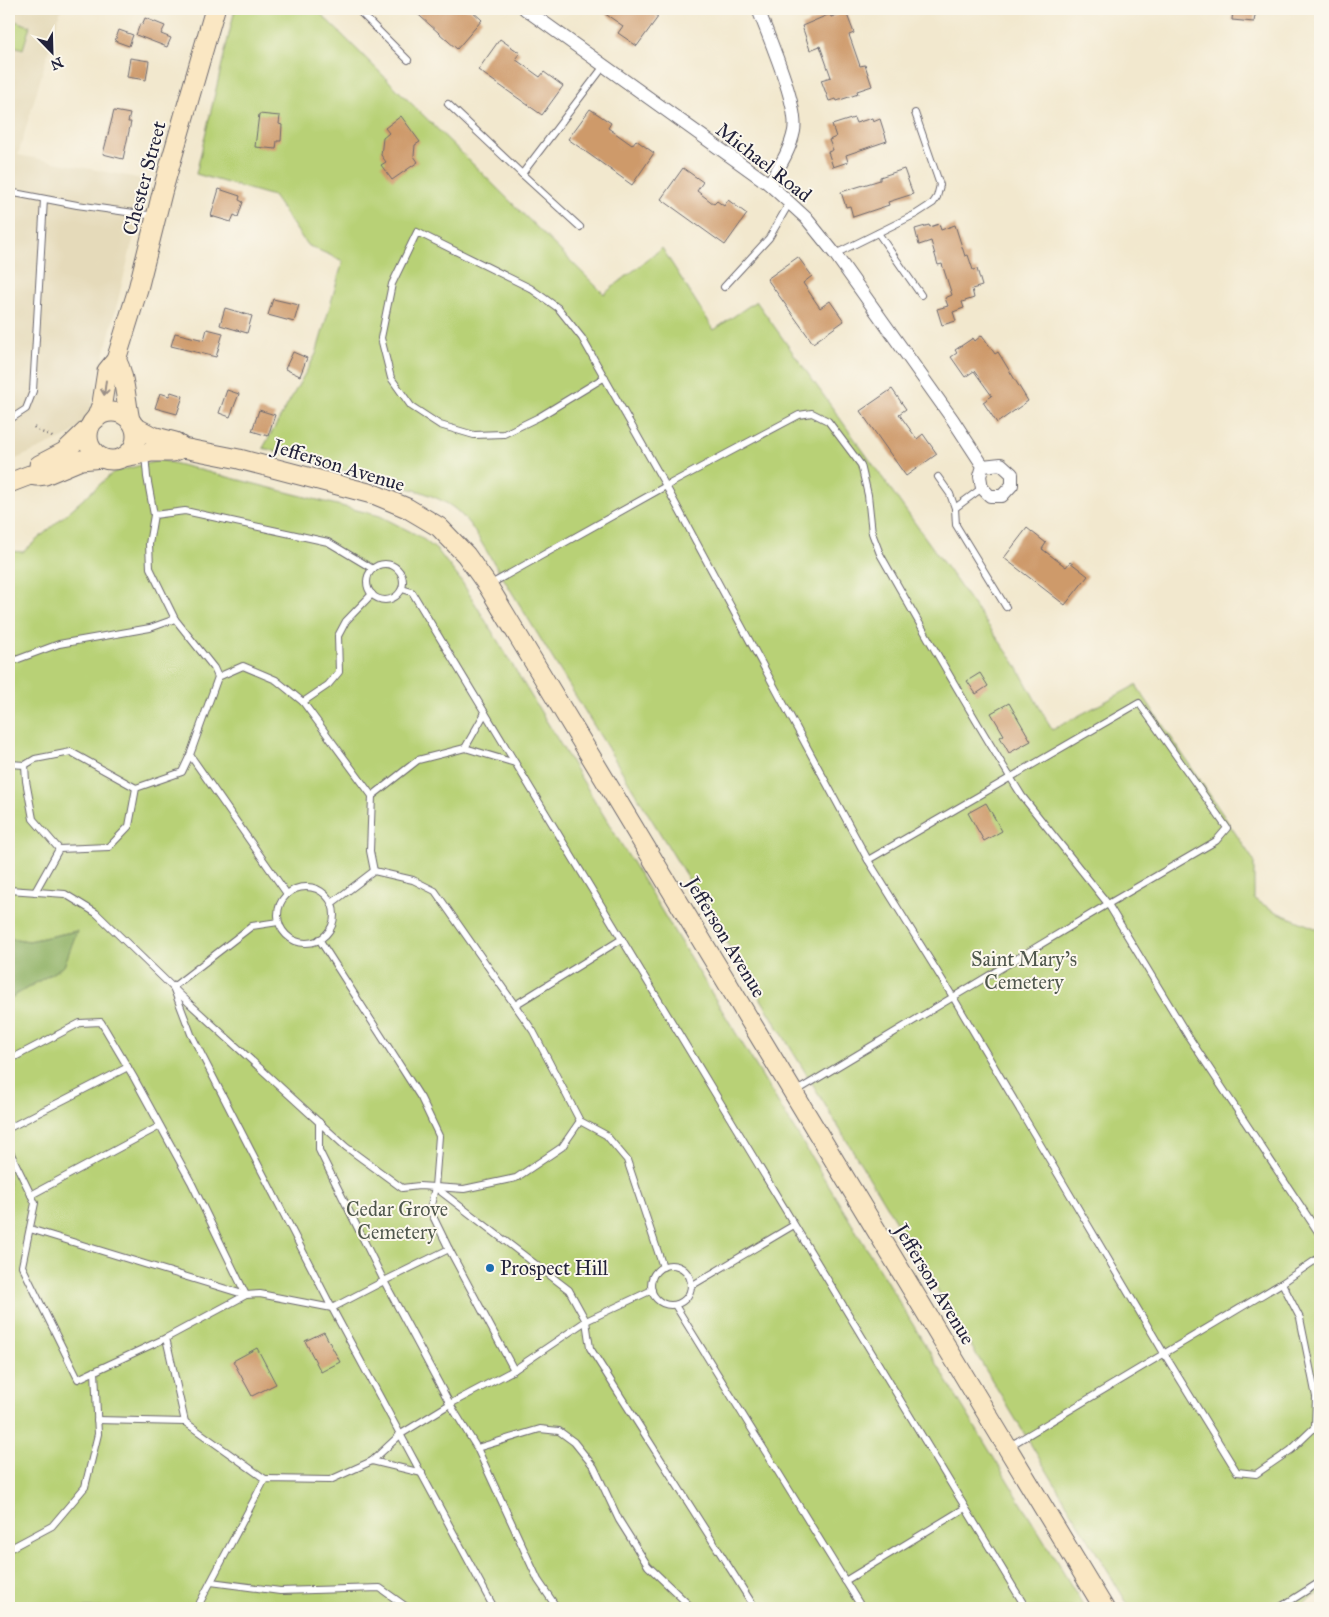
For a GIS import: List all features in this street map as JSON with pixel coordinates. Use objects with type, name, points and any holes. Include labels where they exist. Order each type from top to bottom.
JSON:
[{"type":"main road","name":"Chester Street","points":[[92,423],[102,403],[107,371],[116,360],[138,289],[156,216],[215,9]]},
{"type":"main road","points":[[9,483],[30,475],[41,476],[81,460],[102,458],[115,460],[124,457],[130,452],[135,445],[136,438],[124,394],[122,372],[116,360]]},
{"type":"main road","points":[[30,475],[38,466],[64,452],[102,414],[120,413],[133,423]]},
{"type":"main road","points":[[92,423],[88,437],[90,446],[102,458]]},
{"type":"main road","name":"Jefferson Avenue","points":[[133,423],[152,436],[175,442],[183,448],[248,462],[376,496],[407,508],[439,527],[466,555],[488,586],[1104,1608]]},
{"type":"main road","name":"Jefferson Avenue","points":[[124,457],[145,453],[173,452],[183,448]]},
{"type":"street","name":"Michael Road","points":[[525,9],[769,184],[790,202],[806,218],[834,254],[953,420],[983,466]]},
{"type":"street","points":[[758,9],[792,104],[794,130],[786,156],[769,184]]},
{"type":"street","points":[[1001,464],[1012,474],[1012,485],[1002,496],[990,496],[982,488],[980,476],[983,466],[1001,464]]},
{"type":"lane","points":[[357,9],[408,60]]},
{"type":"lane","points":[[522,174],[604,66]]},
{"type":"lane","points":[[448,104],[580,227]]},
{"type":"lane","points":[[834,254],[916,214],[933,203],[937,197],[940,185],[915,113]]},
{"type":"lane","points":[[9,192],[77,205],[156,216]]},
{"type":"lane","points":[[9,420],[26,409],[33,391],[44,199]]},
{"type":"lane","points":[[724,287],[769,238],[790,202]]},
{"type":"lane","points":[[605,377],[538,417],[504,434],[474,435],[440,425],[411,406],[391,378],[381,338],[392,284],[417,232],[530,288],[558,308],[582,338],[605,377],[666,486],[868,860],[953,997],[1237,1472],[1256,1474],[1291,1450],[1315,1427],[1316,1397],[1300,1318],[1282,1283]]},
{"type":"lane","points":[[878,233],[921,295]]},
{"type":"lane","points":[[488,586],[666,486],[799,416],[812,413],[828,421],[860,465],[868,496],[872,533],[880,554],[1010,778],[1022,796],[1108,904],[1188,1036],[1320,1235]]},
{"type":"lane","points":[[9,764],[25,764],[35,759],[71,752],[136,788],[182,772],[190,755],[218,676],[214,668],[175,619],[150,568],[149,544],[154,515],[145,453]]},
{"type":"lane","points":[[938,477],[950,494],[956,525],[1006,607]]},
{"type":"lane","points":[[954,508],[982,488]]},
{"type":"lane","points":[[154,515],[185,511],[328,542],[373,569]]},
{"type":"lane","points":[[385,564],[396,568],[403,578],[402,589],[394,598],[382,600],[372,594],[367,583],[373,569],[385,564]]},
{"type":"lane","points":[[402,589],[412,592],[1026,1608]]},
{"type":"lane","points":[[303,702],[328,685],[339,672],[338,636],[346,621],[372,594]]},
{"type":"lane","points":[[10,663],[59,644],[150,628],[175,619]]},
{"type":"lane","points":[[218,676],[243,666],[276,680],[303,702],[372,796],[370,851],[374,871]]},
{"type":"lane","points":[[794,1093],[1216,841],[1227,828],[1139,703],[868,860]]},
{"type":"lane","points":[[466,748],[485,713]]},
{"type":"lane","points":[[372,796],[418,760],[466,748],[515,763]]},
{"type":"lane","points":[[190,755],[287,894]]},
{"type":"lane","points":[[25,764],[33,819],[59,850]]},
{"type":"lane","points":[[59,850],[109,847],[128,826],[136,788]]},
{"type":"lane","points":[[35,892],[59,850]]},
{"type":"lane","points":[[332,903],[374,871]]},
{"type":"lane","points":[[374,871],[413,880],[435,891],[533,1031],[580,1121],[606,1135],[627,1160],[663,1267]]},
{"type":"lane","points":[[300,887],[310,887],[326,895],[332,903],[334,912],[330,930],[319,939],[306,943],[297,942],[289,937],[282,930],[278,922],[280,904],[287,894],[300,887]]},
{"type":"lane","points":[[9,890],[66,894],[96,913],[346,1147],[402,1188],[419,1186],[464,1189],[516,1178],[562,1147],[580,1121]]},
{"type":"lane","points":[[174,987],[252,926],[278,922]]},
{"type":"lane","points":[[319,939],[425,1106],[439,1136],[435,1187],[430,1210],[514,1370]]},
{"type":"lane","points":[[515,1005],[622,939]]},
{"type":"lane","points":[[174,987],[191,1034],[332,1308],[494,1608]]},
{"type":"lane","points":[[9,1060],[80,1023],[100,1022],[128,1067],[191,1182],[246,1295]]},
{"type":"lane","points":[[9,1128],[128,1067]]},
{"type":"lane","points":[[319,1122],[319,1150],[384,1281],[450,1404],[477,1448],[538,1580],[557,1608]]},
{"type":"lane","points":[[31,1196],[160,1126]]},
{"type":"lane","points":[[9,1150],[35,1203],[22,1266],[78,1379],[166,1338],[246,1295]]},
{"type":"lane","points":[[435,1187],[569,1290],[586,1321],[590,1348],[755,1608]]},
{"type":"lane","points":[[691,1286],[687,1274],[682,1269],[670,1266],[663,1267],[654,1274],[652,1280],[652,1290],[658,1301],[663,1304],[675,1305],[686,1298],[691,1286],[794,1225]]},
{"type":"lane","points":[[30,1229],[246,1295],[260,1294],[332,1308],[449,1249]]},
{"type":"lane","points":[[1007,1447],[1282,1283],[1320,1257]]},
{"type":"lane","points":[[97,1420],[185,1422],[266,1479],[330,1480],[372,1461],[401,1434],[450,1404],[514,1370],[586,1321],[652,1290]]},
{"type":"lane","points":[[675,1305],[862,1608]]},
{"type":"lane","points":[[166,1338],[185,1422]]},
{"type":"lane","points":[[9,1549],[52,1526],[86,1487],[98,1434],[95,1370]]},
{"type":"lane","points":[[477,1448],[540,1429],[559,1431],[574,1442],[594,1467],[619,1520],[648,1566],[692,1608]]},
{"type":"lane","points":[[372,1461],[422,1473]]},
{"type":"lane","points":[[197,1608],[266,1479]]},
{"type":"lane","points":[[845,1581],[965,1508]]},
{"type":"lane","points":[[211,1582],[280,1591],[380,1588],[408,1608]]},
{"type":"lane","points":[[1278,1608],[1320,1582]]},
{"type":"path","points":[[34,427],[39,431],[49,433],[57,442]]},
{"type":"shaded area","points":[[9,9],[61,9],[18,155],[148,180],[90,412],[85,422],[68,436],[9,462]]},
{"type":"green space","name":"Saint Mary's Cemetery","points":[[235,9],[316,9],[604,294],[662,248],[714,330],[756,301],[1015,663],[1052,730],[1136,685],[1254,861],[1254,899],[1276,912],[1320,930],[1320,1593],[1296,1608],[1130,1608],[687,877],[473,529],[462,515],[451,506],[422,492],[263,448],[316,354],[343,261],[307,245],[273,196],[196,174]]},
{"type":"green space","points":[[9,19],[30,26],[23,49],[9,44]]},
{"type":"green space","name":"Cedar Grove Cemetery","points":[[161,460],[380,516],[419,536],[438,551],[462,582],[1085,1608],[9,1608],[9,999],[64,966],[76,931],[29,941],[9,938],[9,551],[23,552],[114,472]]},
{"type":"green space","points":[[77,931],[64,966],[9,999],[9,938],[29,941]]},
{"type":"building","points":[[412,9],[470,9],[482,20],[457,49]]},
{"type":"building","points":[[598,9],[647,9],[658,17],[637,46],[618,33],[623,26]]},
{"type":"building","points":[[1233,9],[1256,9],[1254,22],[1232,20]]},
{"type":"building","points":[[846,12],[854,33],[849,35],[860,66],[865,65],[872,86],[857,91],[858,94],[837,101],[836,99],[829,101],[821,80],[831,77],[820,46],[810,50],[802,26],[830,14],[831,17]]},
{"type":"building","points":[[145,18],[165,26],[161,34],[171,38],[167,47],[136,35],[140,24],[142,25]]},
{"type":"building","points":[[119,30],[133,35],[129,46],[115,41]]},
{"type":"building","points":[[500,39],[520,53],[515,59],[540,77],[544,72],[563,86],[542,115],[478,70]]},
{"type":"building","points":[[130,58],[149,61],[146,80],[127,77]]},
{"type":"building","points":[[590,109],[611,123],[608,128],[632,145],[636,140],[654,153],[632,185],[568,139]]},
{"type":"building","points":[[114,111],[130,114],[128,122],[131,122],[123,159],[103,154]]},
{"type":"building","points":[[259,114],[280,116],[279,124],[282,125],[281,141],[277,141],[276,149],[255,147]]},
{"type":"building","points":[[401,116],[420,142],[415,145],[414,156],[418,162],[392,180],[381,165],[386,162],[381,155],[383,138],[389,133],[385,128]]},
{"type":"building","points":[[854,118],[856,123],[872,118],[873,122],[880,119],[887,141],[846,155],[848,162],[833,167],[828,152],[833,150],[829,140],[836,137],[832,125]]},
{"type":"building","points":[[683,168],[703,182],[697,191],[714,204],[717,201],[724,206],[728,200],[747,214],[725,245],[661,199]]},
{"type":"building","points":[[904,169],[913,194],[888,202],[889,205],[853,217],[850,206],[846,207],[841,192],[880,180],[880,177]]},
{"type":"building","points":[[219,189],[240,196],[239,200],[243,202],[238,217],[234,215],[231,222],[211,216]]},
{"type":"building","points":[[939,224],[941,230],[955,225],[965,256],[968,255],[973,270],[977,269],[982,286],[972,289],[974,298],[962,302],[964,308],[953,312],[956,321],[942,325],[937,309],[948,306],[945,298],[952,295],[942,264],[938,265],[931,241],[919,245],[915,229]]},
{"type":"building","points":[[798,257],[812,276],[803,283],[820,308],[830,301],[844,321],[813,343],[767,279]]},
{"type":"building","points":[[273,299],[299,305],[294,322],[268,315]]},
{"type":"building","points":[[225,308],[252,316],[247,333],[220,325]]},
{"type":"building","points":[[207,329],[223,333],[216,357],[171,346],[175,333],[204,340]]},
{"type":"building","points":[[982,335],[995,354],[998,352],[1028,401],[997,423],[983,402],[992,396],[974,371],[965,377],[951,357],[957,353],[955,350],[973,338],[975,341]]},
{"type":"building","points":[[293,352],[307,358],[300,376],[285,369]]},
{"type":"building","points":[[892,389],[906,409],[899,414],[917,439],[923,434],[937,454],[906,476],[860,411]]},
{"type":"building","points":[[227,390],[239,394],[230,417],[219,413]]},
{"type":"building","points":[[171,392],[183,396],[177,414],[155,408],[160,393],[169,396]]},
{"type":"building","points":[[259,410],[275,415],[268,436],[252,431]]},
{"type":"building","points":[[1027,528],[1046,543],[1042,549],[1066,567],[1070,562],[1088,576],[1065,605],[1004,558]]},
{"type":"building","points":[[980,673],[988,686],[976,694],[967,681]]},
{"type":"building","points":[[1009,703],[1031,741],[1009,753],[1000,737],[1004,735],[991,713]]},
{"type":"building","points":[[986,803],[1002,831],[984,841],[968,813]]},
{"type":"building","points":[[324,1332],[340,1362],[321,1372],[305,1341]]},
{"type":"building","points":[[257,1348],[276,1384],[252,1396],[233,1361]]},
{"type":"place","name":"Prospect Hill","points":[[490,1268]]}]
